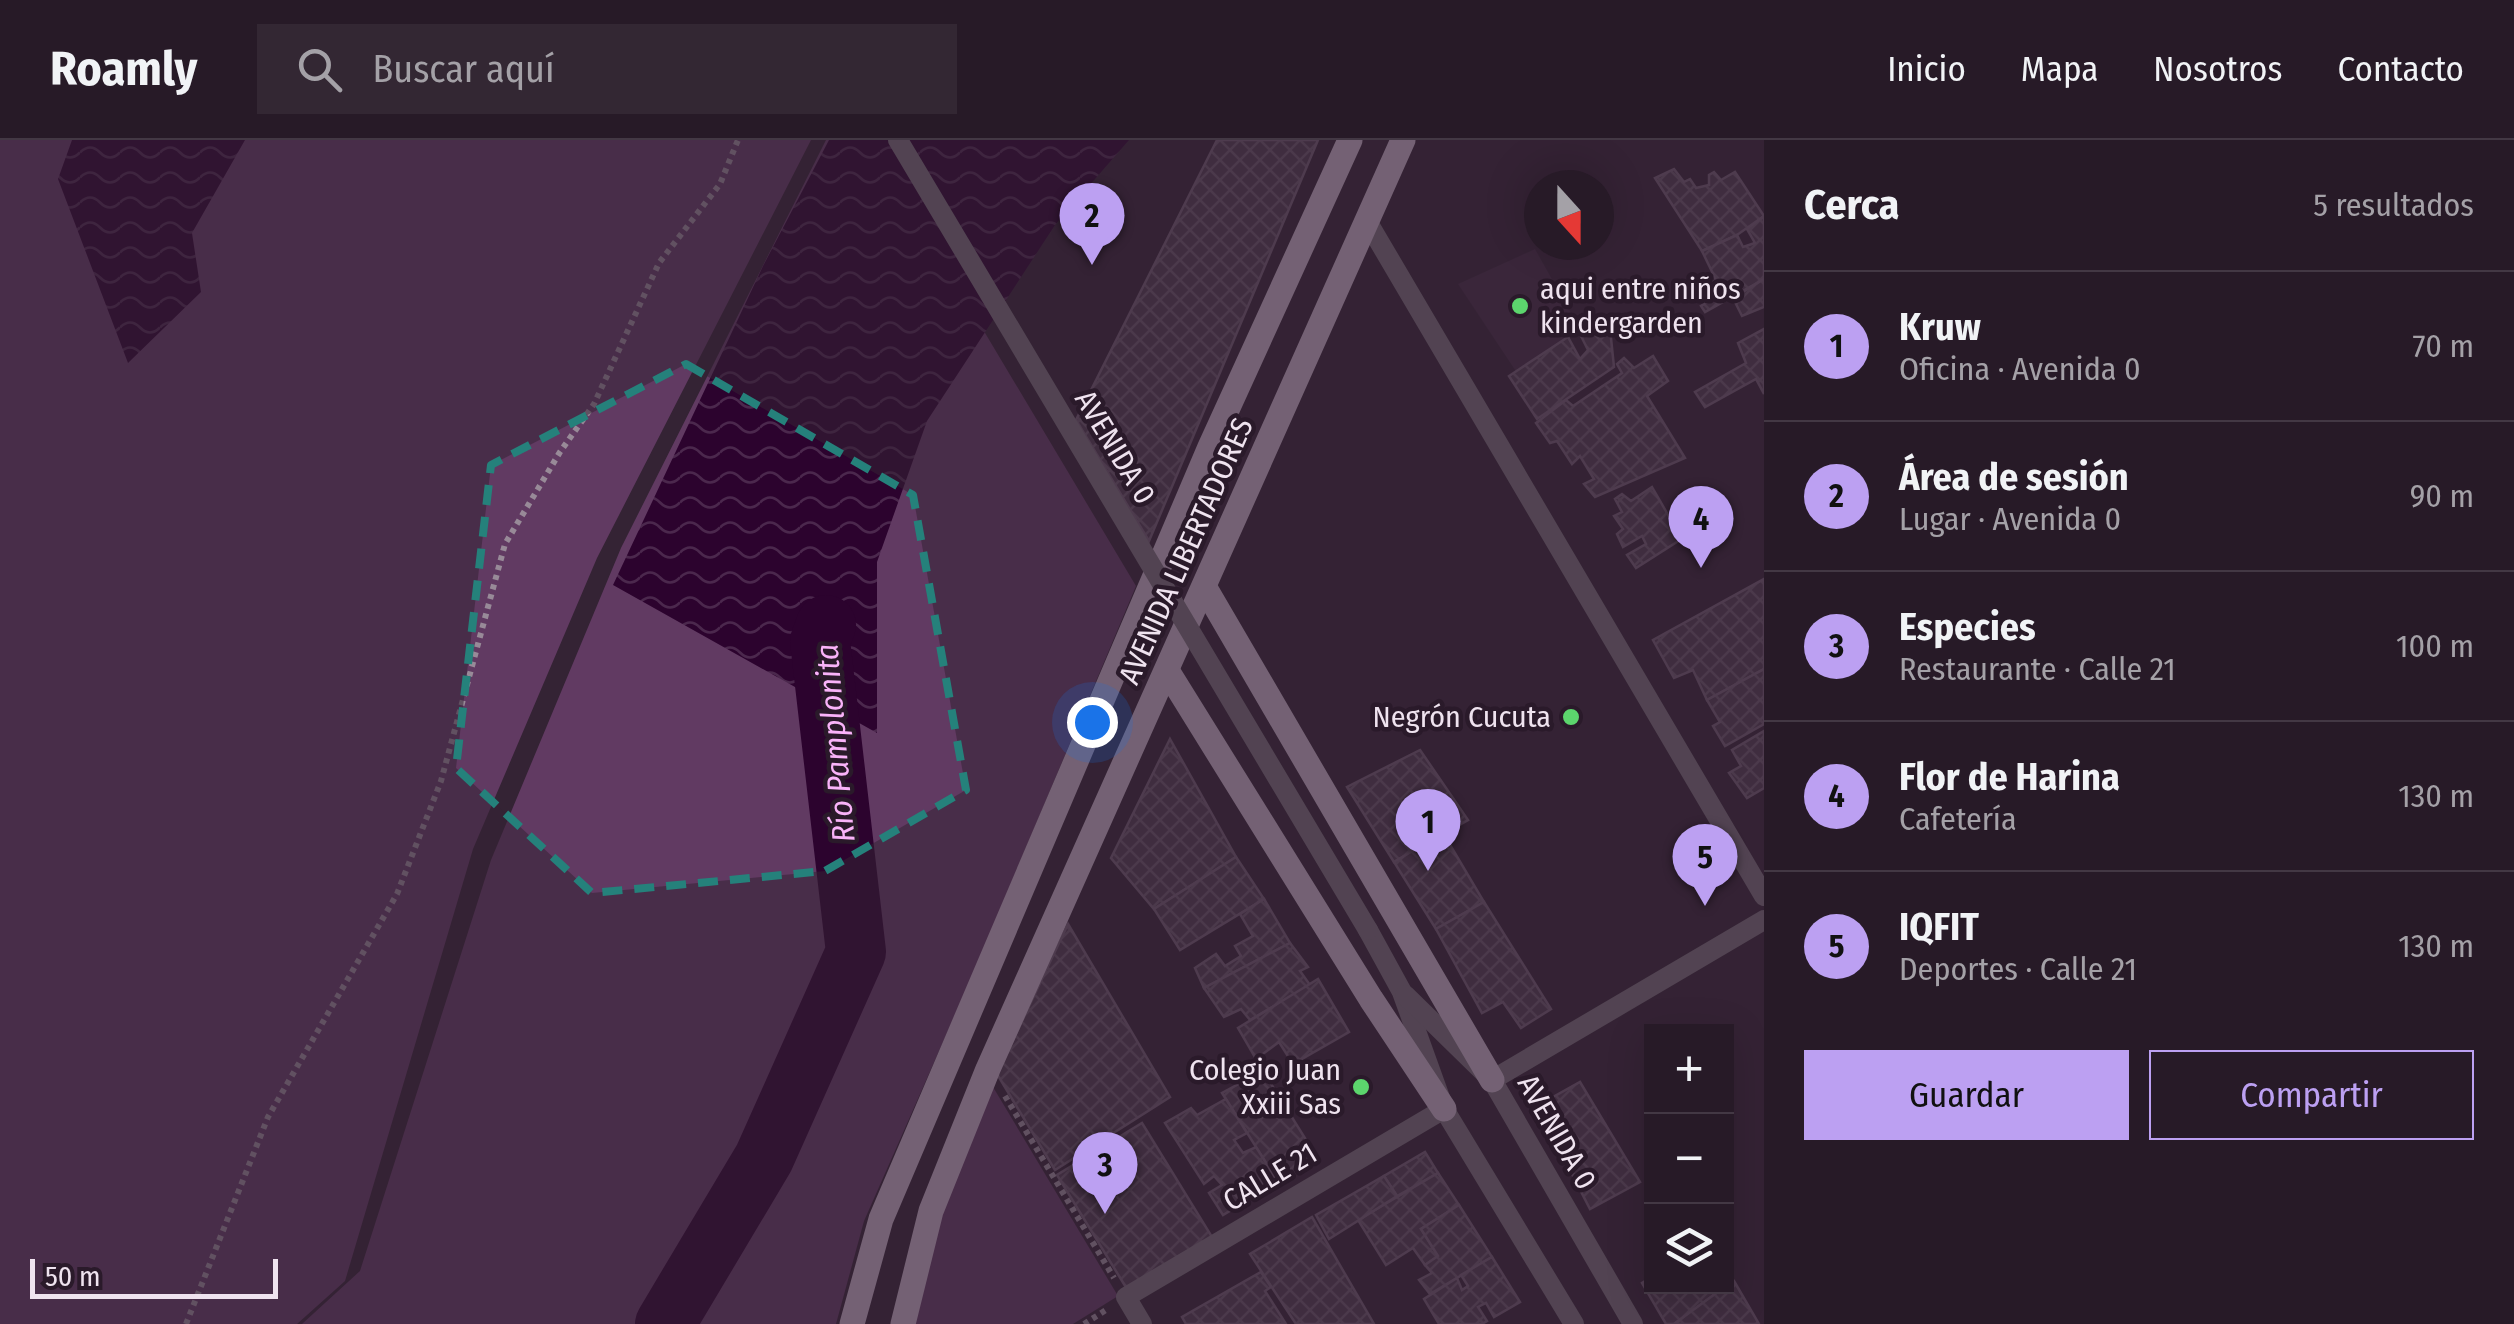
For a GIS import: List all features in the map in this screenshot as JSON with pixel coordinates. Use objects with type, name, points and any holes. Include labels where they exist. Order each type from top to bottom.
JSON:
[{"type":"main road","name":"AVENIDA LIBERTADORES","points":[[852,1324],[888,1201],[1202,464],[1350,140]]},
{"type":"main road","name":"AVENIDA LIBERTADORES","points":[[903,1324],[931,1211],[988,1069],[1404,140]]},
{"type":"main road","points":[[1205,588],[1492,1080]]},
{"type":"main road","points":[[1168,672],[1370,999],[1444,1109]]},
{"type":"street","name":"AVENIDA 0","points":[[898,140],[1368,930],[1402,992],[1444,1109],[1574,1324]]},
{"type":"street","points":[[1367,221],[1764,896]]},
{"type":"street","points":[[1492,1080],[1764,920]]},
{"type":"street","name":"AVENIDA 0","points":[[1402,992],[1492,1080],[1632,1324]]},
{"type":"street","name":"CALLE 21","points":[[1126,1297],[1444,1109]]},
{"type":"street","points":[[1126,1297],[1142,1324]]},
{"type":"path","points":[[186,1324],[268,1117],[397,894],[441,781],[505,544],[594,404],[659,264],[720,184],[738,140]]},
{"type":"path","points":[[988,1069],[1126,1297]]},
{"type":"highlighted area","points":[[686,364],[913,495],[966,790],[825,871],[592,893],[456,768],[491,465]]},
{"type":"shaded area","points":[[0,140],[811,140],[597,558],[473,849],[345,1281],[297,1324],[0,1324]]},
{"type":"shaded area","points":[[826,140],[870,140],[1136,586],[864,1221],[836,1324],[302,1324],[360,1271],[491,860],[621,548]]},
{"type":"shaded area","name":"aqui entre niños kindergarden","points":[[1524,254],[1524,260],[1541,260],[1580,329],[1517,373],[1458,284]]},
{"type":"shaded area","points":[[993,1087],[1118,1296],[1073,1324],[911,1324],[938,1214]]},
{"type":"water","points":[[72,140],[245,140],[192,233],[201,292],[128,363],[58,179]]},
{"type":"water","points":[[829,140],[1129,140],[1055,225],[927,421],[877,562],[877,733],[613,585],[763,266]]},
{"type":"building","points":[[1217,140],[1318,140],[1149,541],[1076,420]]},
{"type":"building","points":[[1674,169],[1684,182],[1690,179],[1696,188],[1709,185],[1709,175],[1714,172],[1721,180],[1735,172],[1764,216],[1737,235],[1702,251],[1655,178]]},
{"type":"building","points":[[1764,216],[1764,279],[1705,312],[1701,306],[1709,301],[1702,290],[1716,280],[1702,251],[1737,235],[1743,247],[1755,243],[1747,229]]},
{"type":"building","points":[[1764,279],[1764,307],[1742,316],[1733,298]]},
{"type":"building","points":[[1609,319],[1614,367],[1537,419],[1509,376],[1568,337],[1580,359],[1588,350],[1581,336]]},
{"type":"building","points":[[1764,329],[1764,394],[1756,379],[1705,407],[1695,392],[1746,363],[1738,343]]},
{"type":"building","points":[[1653,356],[1668,381],[1647,396],[1685,458],[1595,497],[1584,484],[1594,479],[1580,456],[1572,464],[1557,441],[1550,443],[1536,423],[1566,400],[1573,406],[1622,373],[1617,364],[1624,358],[1634,368]]},
{"type":"building","points":[[1652,487],[1671,520],[1697,504],[1708,522],[1636,568],[1627,555],[1646,544],[1642,536],[1623,547],[1617,534],[1623,529],[1614,516],[1622,512],[1615,499],[1622,494],[1631,501]]},
{"type":"building","points":[[1764,579],[1764,669],[1707,700],[1693,670],[1674,678],[1653,640]]},
{"type":"building","points":[[1764,669],[1764,724],[1725,746],[1713,726],[1720,722],[1707,700]]},
{"type":"building","points":[[1764,731],[1764,788],[1747,798],[1729,773],[1741,766],[1732,750]]},
{"type":"building","points":[[1170,739],[1236,857],[1154,909],[1111,858]]},
{"type":"building","points":[[1420,750],[1468,820],[1394,862],[1347,787]]},
{"type":"building","points":[[1443,833],[1484,902],[1436,929],[1394,862]]},
{"type":"building","points":[[1236,857],[1264,899],[1180,950],[1154,909]]},
{"type":"building","points":[[1264,899],[1290,943],[1204,988],[1195,968],[1216,954],[1225,966],[1241,956],[1235,946],[1253,936],[1240,914]]},
{"type":"building","points":[[1484,902],[1551,1009],[1521,1028],[1503,1002],[1482,1013],[1436,929]]},
{"type":"building","points":[[1068,924],[1170,1097],[1055,1170],[997,1074]]},
{"type":"building","points":[[1290,943],[1308,967],[1300,971],[1310,985],[1250,1020],[1241,1009],[1224,1017],[1204,988]]},
{"type":"building","points":[[1318,979],[1349,1032],[1293,1064],[1279,1042],[1256,1059],[1238,1028]]},
{"type":"building","points":[[1263,1071],[1318,1159],[1278,1182],[1222,1093]]},
{"type":"building","points":[[1580,1082],[1640,1182],[1590,1209],[1537,1106]]},
{"type":"building","points":[[1226,1099],[1247,1133],[1234,1140],[1243,1153],[1256,1147],[1278,1182],[1223,1215],[1209,1193],[1222,1185],[1214,1176],[1204,1184],[1165,1123],[1191,1108],[1197,1115]]},
{"type":"building","points":[[1142,1123],[1212,1237],[1127,1289],[1057,1175]]},
{"type":"building","points":[[1425,1152],[1438,1173],[1397,1196],[1384,1176]]},
{"type":"building","points":[[1438,1173],[1459,1205],[1421,1229],[1438,1256],[1425,1265],[1413,1248],[1386,1265],[1358,1220]]},
{"type":"building","points":[[1384,1176],[1397,1196],[1329,1239],[1316,1215]]},
{"type":"building","points":[[1459,1205],[1492,1257],[1430,1294],[1419,1280],[1432,1273],[1425,1265],[1438,1256],[1421,1229]]},
{"type":"building","points":[[1312,1217],[1374,1324],[1296,1324],[1250,1254]]},
{"type":"building","points":[[1492,1257],[1520,1302],[1494,1317],[1486,1303],[1478,1307],[1487,1321],[1482,1324],[1439,1324],[1424,1299],[1457,1278],[1462,1290],[1468,1286],[1461,1275]]},
{"type":"building","points":[[1261,1272],[1271,1287],[1265,1291],[1286,1324],[1186,1324],[1182,1317]]},
{"type":"building","points":[[1734,1281],[1759,1324],[1674,1324],[1715,1294],[1734,1294]]},
{"type":"building","points":[[1648,1294],[1715,1294],[1674,1324],[1666,1324]]},
{"type":"waterway","name":"Río Pamplonita","points":[[665,1324],[764,1158],[856,952],[820,641],[826,625]]},
{"type":"place","name":"Área de sesión","points":[[1092,265]]},
{"type":"place","name":"aqui entre niños kindergarden","points":[[1520,306]]},
{"type":"place","name":"Flor de Harina","points":[[1701,568]]},
{"type":"place","name":"Negrón Cucuta","points":[[1571,717]]},
{"type":"place","name":"Kruw","points":[[1428,871]]},
{"type":"place","name":"IQFIT","points":[[1705,906]]},
{"type":"place","name":"Colegio Juan Xxiii Sas","points":[[1361,1087]]},
{"type":"place","name":"Especies","points":[[1105,1214]]}]
